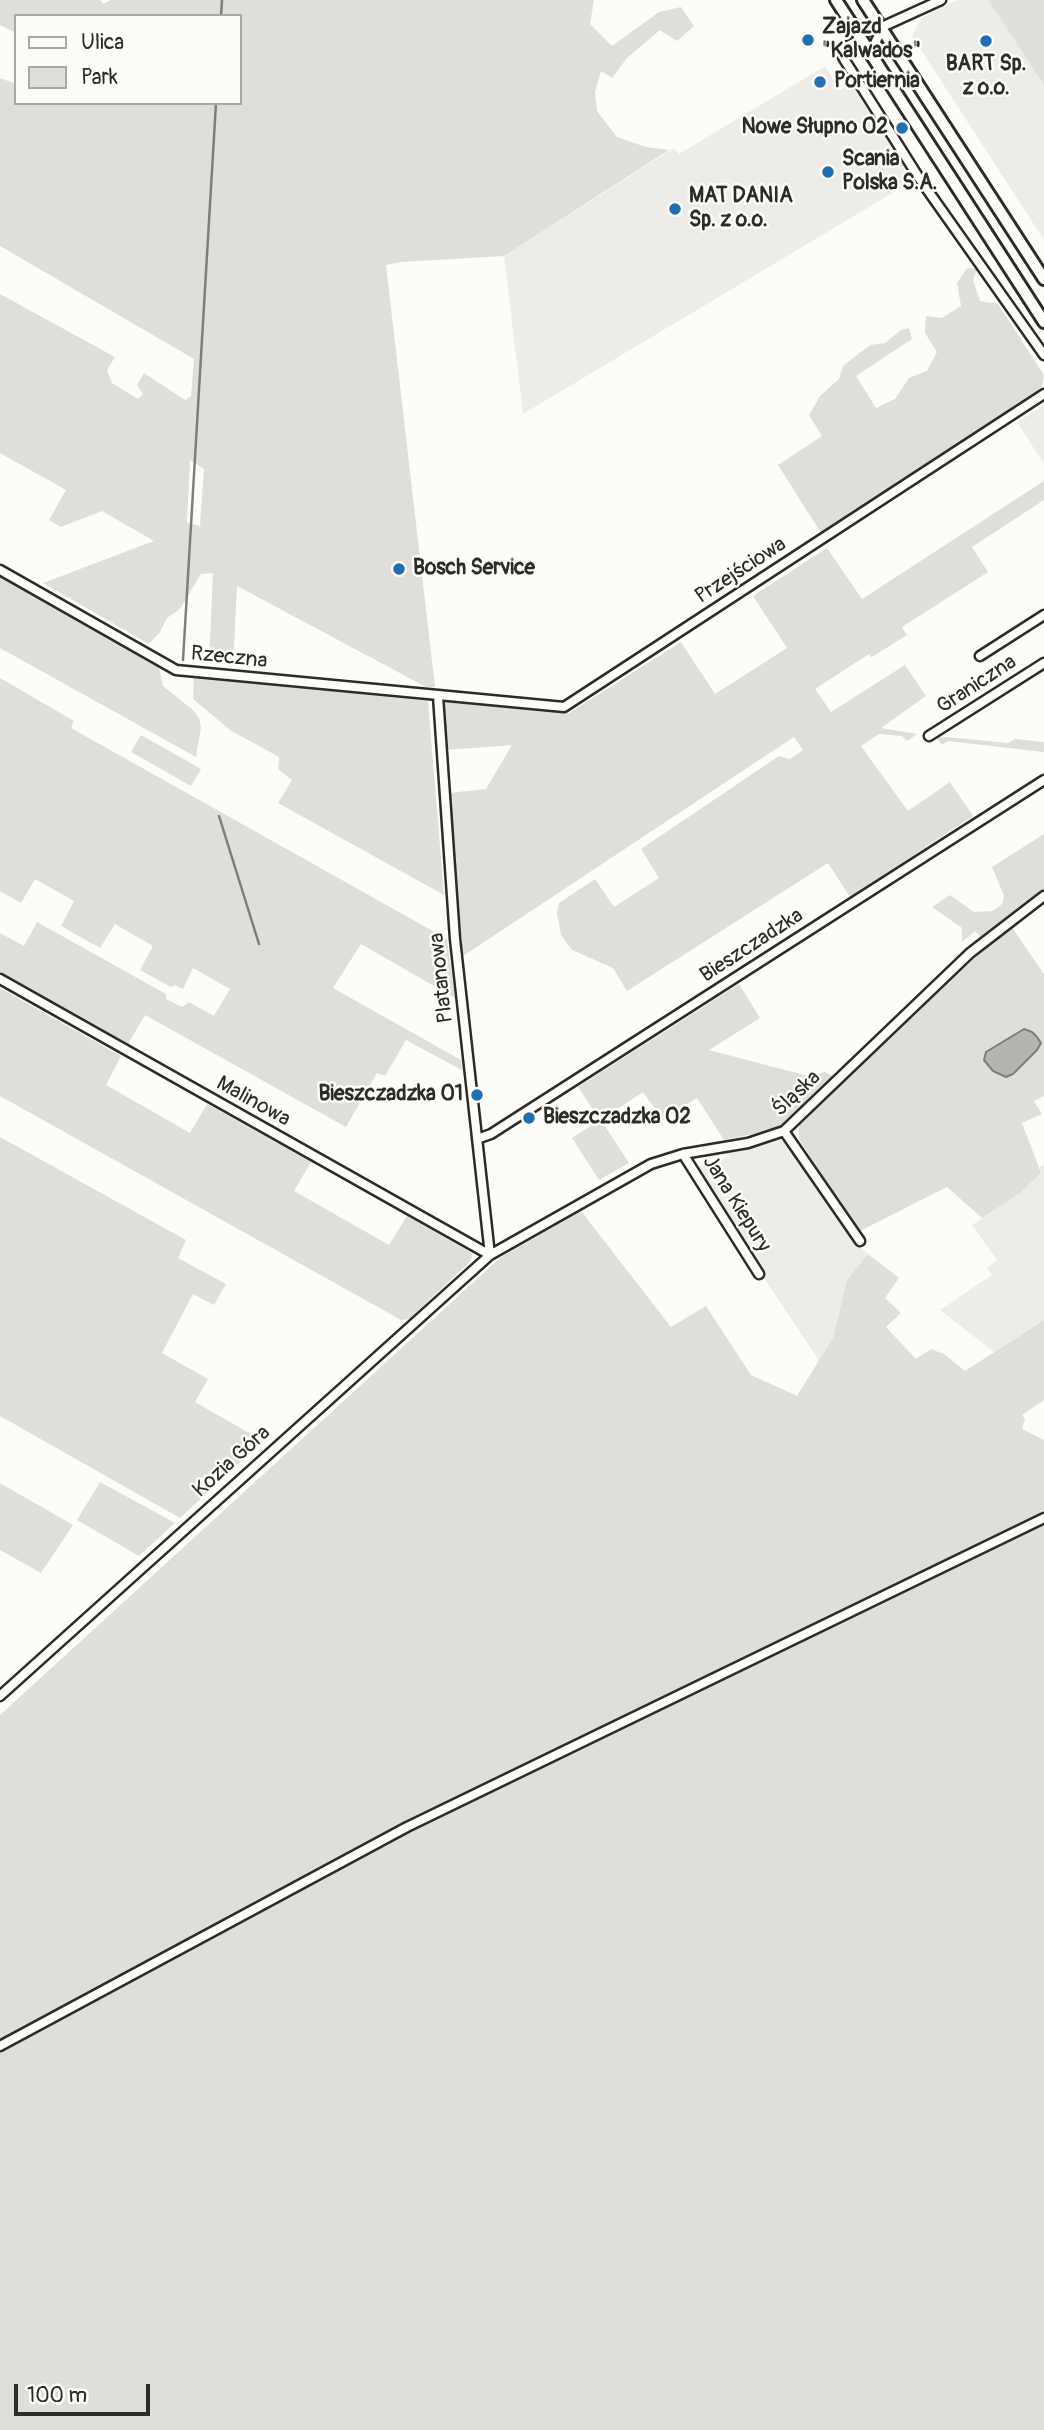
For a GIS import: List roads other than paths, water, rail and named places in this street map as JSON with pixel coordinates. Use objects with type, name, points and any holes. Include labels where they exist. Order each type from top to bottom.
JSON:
[{"type":"main road","points":[[836,0],[1044,322]]},
{"type":"main road","points":[[863,0],[1044,279]]},
{"type":"street","points":[[849,20],[863,29],[873,31],[941,0]]},
{"type":"street","points":[[873,58],[876,41],[882,29]]},
{"type":"street","points":[[861,39],[840,50],[844,59],[919,177],[1044,355]]},
{"type":"street","name":"Przejściowa","points":[[438,696],[564,707],[1044,394]]},
{"type":"street","name":"Rzeczna","points":[[0,570],[176,670],[438,696]]},
{"type":"street","points":[[980,656],[1044,615]]},
{"type":"street","name":"Graniczna","points":[[929,736],[1044,663]]},
{"type":"street","name":"Platanowa","points":[[438,696],[455,939],[489,1255]]},
{"type":"street","name":"Bieszczadzka","points":[[477,1139],[491,1134],[1044,780]]},
{"type":"street","name":"Śląska","points":[[489,1255],[644,1167],[683,1154],[735,1145],[784,1131],[970,953],[1044,896]]},
{"type":"street","name":"Malinowa","points":[[0,979],[489,1255]]},
{"type":"street","points":[[784,1131],[860,1241]]},
{"type":"street","name":"Jana Kiepury","points":[[683,1154],[759,1274]]},
{"type":"street","name":"Kozia Góra","points":[[0,1696],[489,1255]]},
{"type":"street","points":[[0,2046],[407,1827],[1044,1518]]},
{"type":"waterway","points":[[221,14],[222,0]]},
{"type":"waterway","points":[[183,660],[216,105]]},
{"type":"waterway","points":[[219,816],[259,944]]},
{"type":"place","name":"Zajazd \"Kalwados\"","points":[[808,40]]},
{"type":"place","name":"BART Sp. z o.o.","points":[[986,41]]},
{"type":"place","name":"Portiernia","points":[[820,82]]},
{"type":"place","name":"Nowe Słupno 02","points":[[902,128]]},
{"type":"place","name":"Scania Polska S.A.","points":[[828,172]]},
{"type":"place","name":"MAT DANIA Sp. z o.o.","points":[[675,209]]},
{"type":"place","name":"Bosch Service","points":[[399,569]]},
{"type":"place","name":"Bieszczadzka 01","points":[[477,1095]]},
{"type":"place","name":"Bieszczadzka 02","points":[[529,1118]]}]
